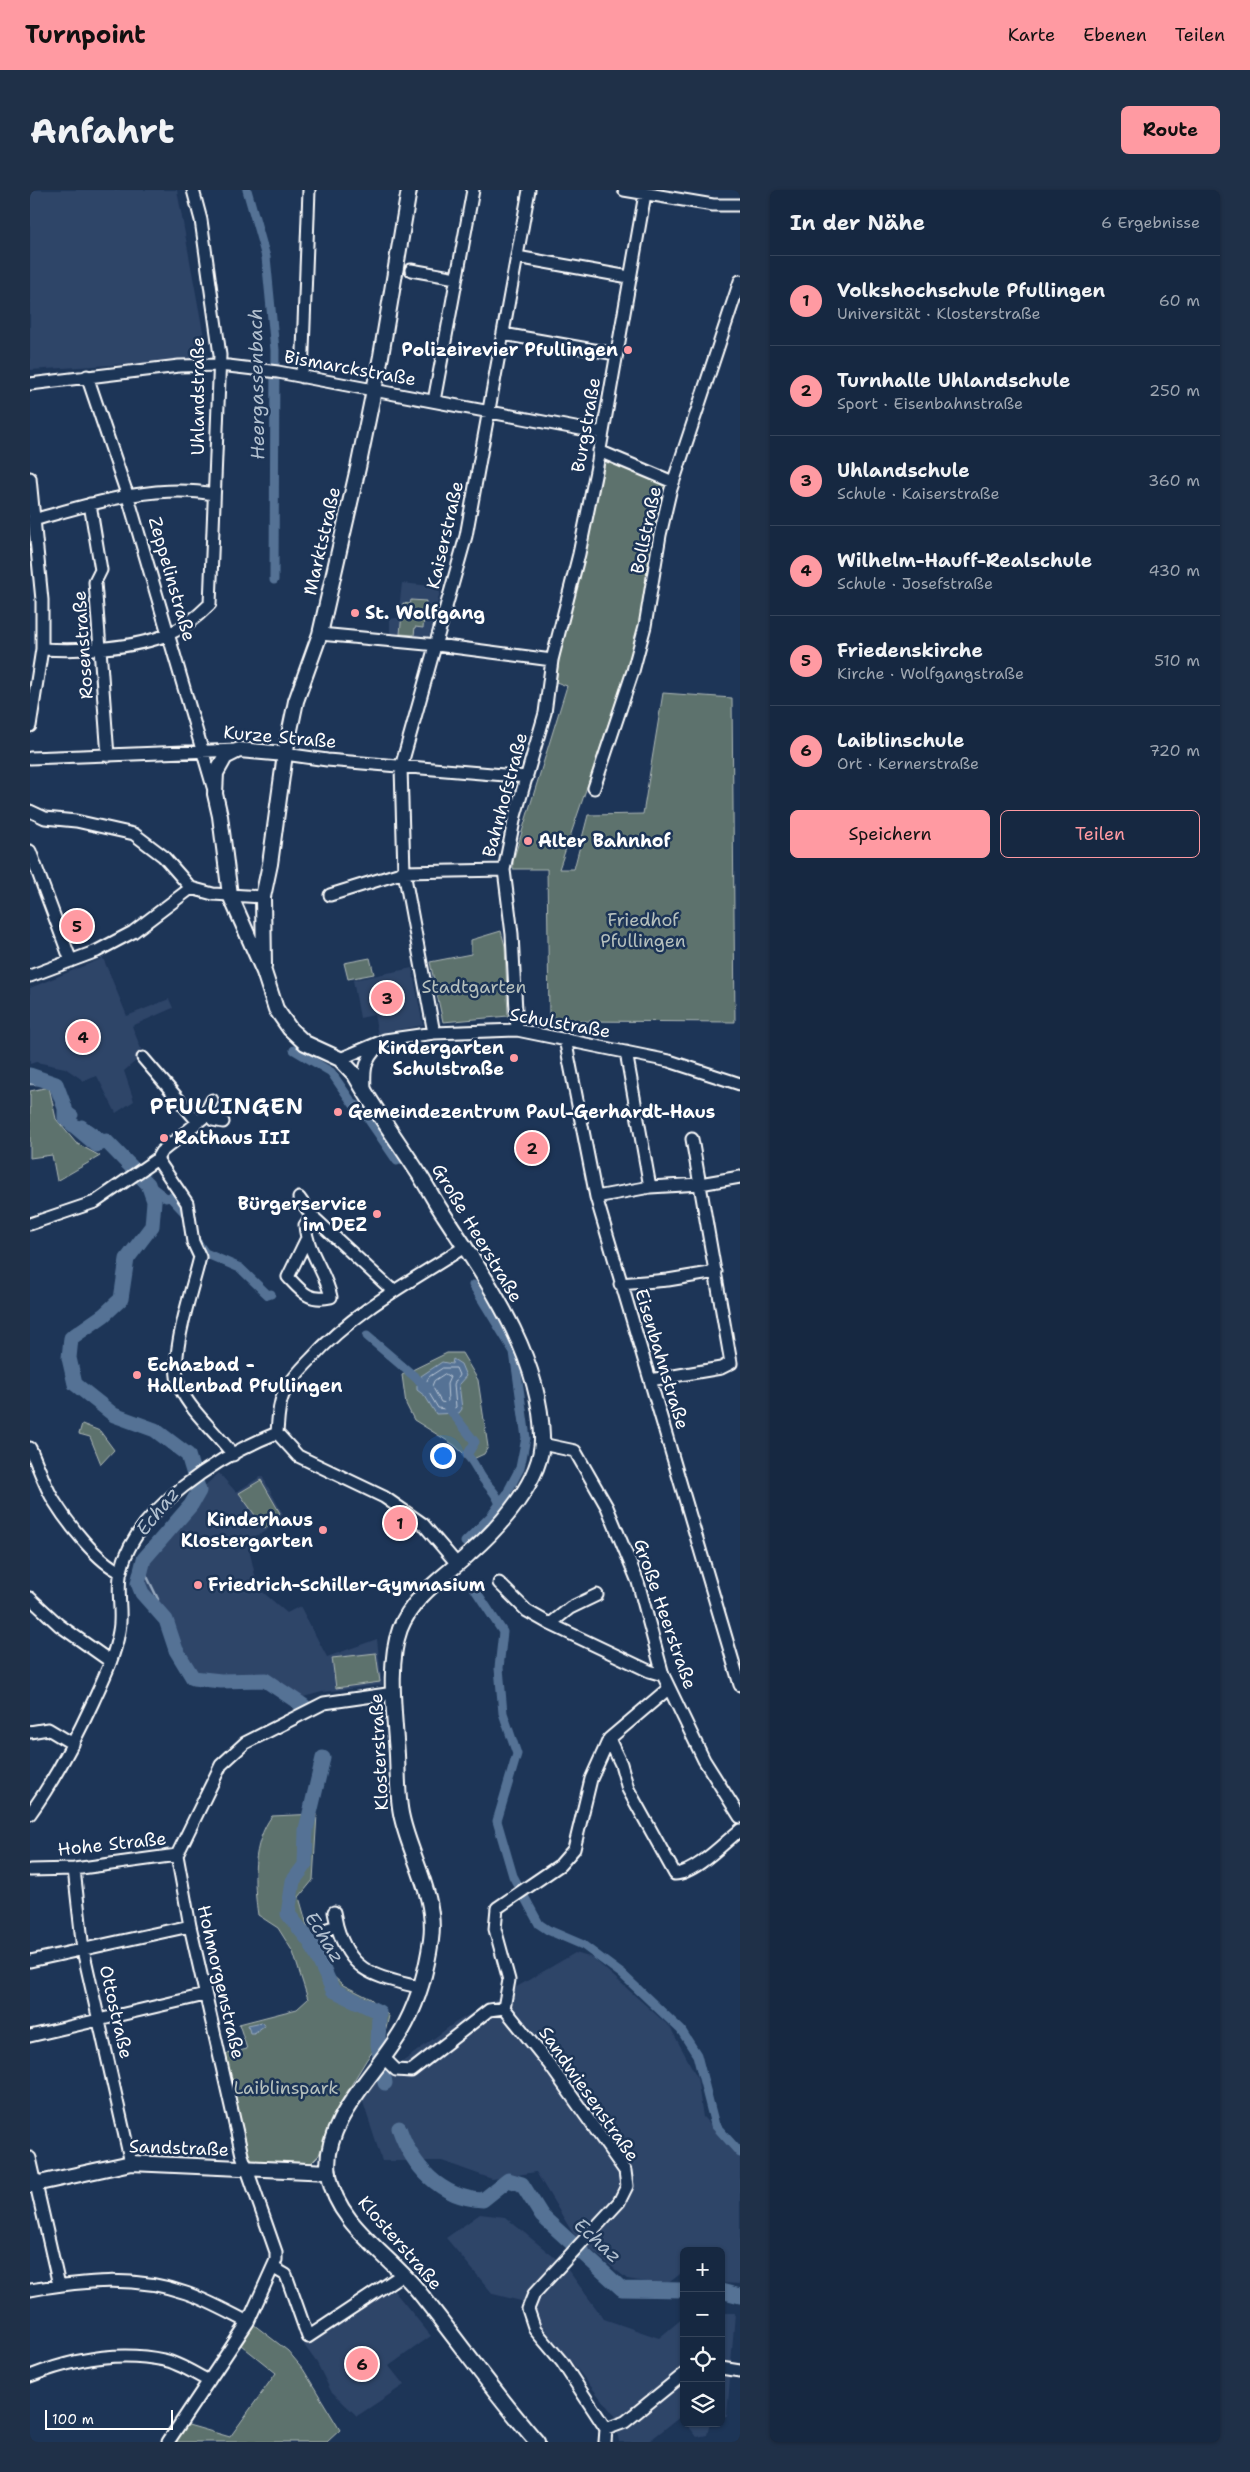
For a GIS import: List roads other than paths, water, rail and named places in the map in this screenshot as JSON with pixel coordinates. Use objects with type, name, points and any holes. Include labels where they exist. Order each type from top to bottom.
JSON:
[{"type":"main road","name":"Marktstraße","points":[[264,972],[262,897],[285,754],[296,702],[320,634],[358,468],[374,390],[409,190]]},
{"type":"main road","name":"Kurze Straße","points":[[239,750],[285,754]]},
{"type":"main road","name":"Zeppelinstraße","points":[[239,750],[225,757],[216,773],[215,794],[220,816],[230,895],[264,972]]},
{"type":"main road","points":[[264,972],[276,1009],[290,1029],[305,1043],[340,1059]]},
{"type":"main road","name":"Große Heerstraße","points":[[340,1059],[355,1075],[466,1246],[504,1311],[522,1352],[536,1392],[542,1444],[536,1471],[510,1511],[457,1564]]},
{"type":"main road","name":"Klosterstraße","points":[[457,1564],[417,1601],[402,1624],[394,1651],[394,1693],[402,1818],[428,1898],[432,1928],[421,1988],[407,2022],[340,2122],[331,2145],[329,2172],[335,2194],[347,2216],[417,2289],[536,2442]]},
{"type":"main road","name":"Sandstraße","points":[[33,2184],[131,2163],[329,2172]]},
{"type":"street","name":"Uhlandstraße","points":[[168,634],[185,626],[210,604],[220,365],[201,220],[193,190]]},
{"type":"street","points":[[302,377],[309,190]]},
{"type":"street","points":[[434,401],[473,190]]},
{"type":"street","name":"Kaiserstraße","points":[[434,1033],[404,872],[402,767],[466,536],[529,190]]},
{"type":"street","points":[[624,190],[712,205],[740,205]]},
{"type":"street","name":"Burgstraße","points":[[552,660],[578,554],[599,451],[645,194]]},
{"type":"street","points":[[517,257],[629,277]]},
{"type":"street","points":[[410,270],[456,278]]},
{"type":"street","name":"Bollstraße","points":[[594,788],[633,671],[645,626],[660,535],[673,482],[740,281]]},
{"type":"street","points":[[503,334],[616,354]]},
{"type":"street","name":"Bismarckstraße","points":[[30,384],[179,366],[220,365],[275,372],[602,433]]},
{"type":"street","name":"Zeppelinstraße","points":[[87,376],[128,497],[204,750],[215,794]]},
{"type":"street","points":[[599,451],[673,482]]},
{"type":"street","points":[[30,478],[42,600],[42,649],[30,726]]},
{"type":"street","points":[[33,520],[90,504],[176,490],[193,490],[214,494]]},
{"type":"street","name":"Rosenstraße","points":[[90,504],[101,570],[95,582],[108,756]]},
{"type":"street","points":[[42,649],[71,650],[137,643],[168,634]]},
{"type":"street","points":[[320,634],[437,644],[552,660]]},
{"type":"street","name":"Bahnhofstraße","points":[[517,1030],[512,934],[504,870],[515,816],[545,713],[552,660]]},
{"type":"street","name":"Kurze Straße","points":[[30,758],[239,750]]},
{"type":"street","name":"Kurze Straße","points":[[285,754],[402,767],[527,777]]},
{"type":"street","points":[[30,811],[45,818],[76,821],[134,834],[163,856],[191,888],[213,894],[262,897]]},
{"type":"street","points":[[30,851],[71,961]]},
{"type":"street","points":[[330,895],[404,872],[504,870]]},
{"type":"street","points":[[30,976],[97,951],[132,932],[191,888]]},
{"type":"street","name":"Schulstraße","points":[[340,1059],[385,1040],[434,1033],[517,1030],[669,1061],[740,1084]]},
{"type":"street","name":"Eisenbahnstraße","points":[[565,1039],[596,1197],[620,1284],[740,1685]]},
{"type":"street","points":[[366,1094],[364,1071],[369,1055],[385,1040]]},
{"type":"street","points":[[626,1052],[650,1187]]},
{"type":"street","points":[[143,1058],[198,1122]]},
{"type":"street","points":[[212,1100],[208,1108],[208,1114],[213,1120],[222,1122]]},
{"type":"street","points":[[30,1224],[95,1202],[157,1159],[208,1114]]},
{"type":"street","points":[[650,1380],[726,1367],[732,1360],[692,1139]]},
{"type":"street","points":[[157,1159],[187,1203],[193,1242],[200,1257],[175,1364],[180,1388],[189,1403],[233,1455]]},
{"type":"street","points":[[596,1197],[650,1187],[700,1184],[740,1177]]},
{"type":"street","points":[[299,1198],[312,1216],[392,1292]]},
{"type":"street","points":[[306,1240],[288,1277],[310,1298],[318,1300],[331,1297],[329,1288],[306,1240],[305,1225],[312,1216]]},
{"type":"street","points":[[457,1564],[423,1524],[384,1498],[298,1456],[278,1433],[278,1415],[283,1395],[303,1368],[327,1341],[357,1316],[392,1292],[466,1246]]},
{"type":"street","points":[[620,1284],[668,1280],[716,1272]]},
{"type":"street","points":[[30,1814],[73,1744],[110,1662],[120,1631],[121,1572],[131,1543],[159,1510],[192,1480],[233,1455],[278,1433]]},
{"type":"street","name":"Große Heerstraße","points":[[542,1444],[575,1451],[607,1507],[638,1582],[663,1675],[704,1760],[740,1817]]},
{"type":"street","points":[[30,1448],[54,1501],[101,1559],[110,1568],[121,1572]]},
{"type":"street","points":[[499,1583],[527,1611],[550,1624],[649,1671],[663,1675]]},
{"type":"street","points":[[550,1624],[570,1608],[597,1595]]},
{"type":"street","points":[[30,1598],[59,1625],[110,1662]]},
{"type":"street","points":[[388,2053],[396,2070],[411,2071],[489,2010],[504,2008],[509,1980],[495,1929],[497,1908],[560,1865],[574,1849],[591,1779],[609,1738],[669,1688]]},
{"type":"street","name":"Hohe Straße","points":[[30,1870],[74,1869],[177,1855],[221,1765],[245,1743],[314,1707],[340,1700],[394,1693]]},
{"type":"street","points":[[30,1732],[48,1729],[73,1744]]},
{"type":"street","points":[[609,1738],[621,1764],[628,1789],[675,1874],[683,1874],[698,1864],[740,1830]]},
{"type":"street","name":"Hohmorgenstraße","points":[[177,1855],[205,1996],[246,2169],[276,2252],[274,2268]]},
{"type":"street","name":"Ottostraße","points":[[74,1869],[84,1950],[131,2163]]},
{"type":"street","points":[[334,1912],[341,1943],[363,1970],[421,1988]]},
{"type":"street","points":[[30,1961],[190,1926]]},
{"type":"street","points":[[324,1930],[337,1926]]},
{"type":"street","points":[[30,2036],[205,1996]]},
{"type":"street","name":"Sandwiesenstraße","points":[[504,2008],[549,2064],[625,2171],[627,2186],[619,2202],[534,2294],[528,2309],[535,2330],[562,2362],[606,2429]]},
{"type":"street","points":[[30,2158],[33,2184],[60,2285]]},
{"type":"street","points":[[168,2442],[248,2322],[274,2268],[286,2275],[308,2337],[403,2274]]},
{"type":"street","points":[[30,2290],[104,2279],[156,2285],[187,2293],[248,2322]]},
{"type":"street","points":[[30,2376],[59,2365],[107,2355],[165,2360],[209,2381]]},
{"type":"street","points":[[725,2369],[740,2371]]},
{"type":"street","points":[[605,2442],[606,2429],[625,2422],[680,2377]]},
{"type":"water","points":[[453,1359],[461,1364],[466,1376],[459,1384],[462,1409],[459,1413],[436,1414],[425,1396],[417,1390],[417,1385],[423,1379],[421,1376],[442,1362],[452,1364]]},
{"type":"water","points":[[262,2022],[264,2026],[254,2033],[250,2033],[248,2025]]},
{"type":"waterway","name":"Heergassenbach","points":[[247,190],[266,257],[275,350],[274,580]]},
{"type":"waterway","points":[[294,1050],[331,1072],[353,1104],[360,1107],[397,1161]]},
{"type":"waterway","name":"Echaz","points":[[30,1075],[56,1084],[65,1108],[65,1118],[97,1145],[106,1141],[148,1184],[154,1201],[152,1226],[127,1259],[121,1299],[104,1315],[71,1338],[69,1358],[75,1384],[114,1415],[155,1430],[188,1455],[199,1491],[191,1505],[144,1559],[138,1583],[142,1593],[166,1620],[176,1650],[193,1678],[221,1681],[265,1680],[304,1706]]},
{"type":"waterway","points":[[30,1084],[56,1084]]},
{"type":"waterway","name":"Echaz","points":[[65,1108],[74,1115]]},
{"type":"waterway","name":"Echaz","points":[[82,1124],[106,1141]]},
{"type":"waterway","points":[[148,1184],[166,1198],[170,1197],[185,1213]]},
{"type":"waterway","points":[[198,1243],[205,1253],[240,1268],[268,1295],[271,1294]]},
{"type":"waterway","points":[[473,1285],[514,1352],[526,1438],[520,1468],[509,1489]]},
{"type":"waterway","points":[[367,1336],[429,1389]]},
{"type":"waterway","points":[[447,1406],[475,1442],[467,1455],[495,1494],[500,1505]]},
{"type":"waterway","points":[[465,1542],[491,1516],[507,1494]]},
{"type":"waterway","points":[[142,1566],[158,1599],[157,1608]]},
{"type":"waterway","points":[[472,1585],[503,1632],[499,1668],[503,1713],[517,1754],[497,1821],[513,1876],[539,1924],[548,1930],[583,1945],[622,1974],[681,2030],[697,2055],[715,2125],[740,2153]]},
{"type":"waterway","name":"Echaz","points":[[323,1758],[306,1830],[305,1865],[293,1881],[288,1914],[311,1943],[333,1990],[379,2012],[378,2045],[385,2083]]},
{"type":"waterway","name":"Echaz","points":[[399,2128],[420,2167],[441,2186],[468,2198],[483,2200],[508,2180],[522,2184],[542,2216],[622,2289],[680,2290]]},
{"type":"waterway","name":"Echaz","points":[[725,2292],[740,2296]]},
{"type":"place","name":"Polizeirevier Pfullingen","points":[[628,350]]},
{"type":"place","name":"St. Wolfgang","points":[[355,613]]},
{"type":"place","name":"Alter Bahnhof","points":[[528,841]]},
{"type":"place","name":"Friedenskirche","points":[[77,926]]},
{"type":"place","name":"Uhlandschule","points":[[387,998]]},
{"type":"place","name":"Wilhelm-Hauff-Realschule","points":[[83,1037]]},
{"type":"place","name":"Kindergarten Schulstraße","points":[[514,1058]]},
{"type":"place","name":"Gemeindezentrum Paul-Gerhardt-Haus","points":[[338,1112]]},
{"type":"place","name":"Rathaus III","points":[[164,1138]]},
{"type":"place","name":"Turnhalle Uhlandschule","points":[[532,1148]]},
{"type":"place","name":"Bürgerservice im DEZ","points":[[377,1214]]},
{"type":"place","name":"Echazbad - Hallenbad Pfullingen","points":[[137,1375]]},
{"type":"place","name":"Volkshochschule Pfullingen","points":[[400,1523]]},
{"type":"place","name":"Kinderhaus Klostergarten","points":[[323,1530]]},
{"type":"place","name":"Friedrich-Schiller-Gymnasium","points":[[198,1585]]},
{"type":"place","name":"Laiblinschule","points":[[362,2364]]},
{"type":"district","name":"PFULLINGEN","points":[[227,1106]]},
{"type":"park label","name":"Friedhof Pfullingen","points":[[643,930]]},
{"type":"park label","name":"Stadtgarten","points":[[474,987]]},
{"type":"park label","name":"Laiblinspark","points":[[286,2088]]}]
